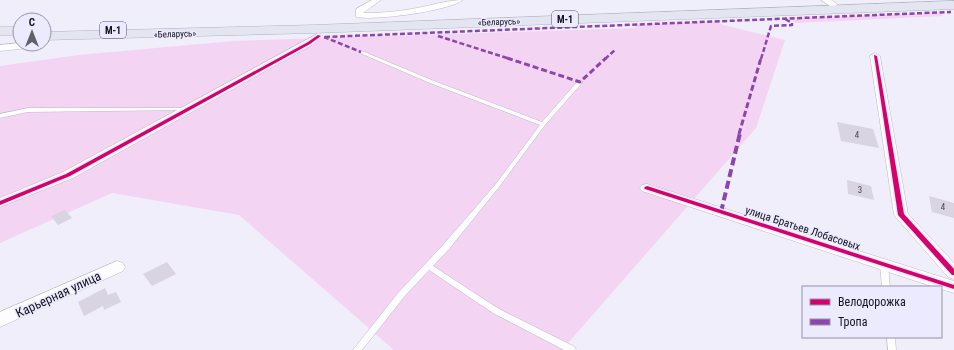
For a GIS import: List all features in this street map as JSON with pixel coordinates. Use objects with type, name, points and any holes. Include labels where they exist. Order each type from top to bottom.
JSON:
[{"type":"highway","name":"«Беларусь»","points":[[52,39],[197,28],[829,2],[954,0]]},
{"type":"highway","name":"«Беларусь»","points":[[52,40],[954,5]]},
{"type":"highway","points":[[0,31],[12,31]]},
{"type":"highway","points":[[0,36],[12,36]]},
{"type":"street","points":[[377,0],[359,11],[359,15],[376,16],[402,13],[437,7],[459,0]]},
{"type":"street","points":[[0,203],[68,175],[309,43],[319,36]]},
{"type":"street","points":[[0,48],[12,46]]},
{"type":"street","points":[[875,56],[901,215],[954,273]]},
{"type":"street","name":"улица Братьев Лобасовых","points":[[647,188],[954,287]]},
{"type":"street","name":"Карьерная улица","points":[[0,320],[117,267]]},
{"type":"lane","points":[[361,52],[432,82],[543,124]]},
{"type":"lane","points":[[357,350],[401,295],[446,248],[497,186],[543,124],[580,82]]},
{"type":"lane","points":[[0,116],[28,110],[188,109]]},
{"type":"lane","points":[[884,265],[886,286]]},
{"type":"lane","points":[[428,266],[496,311],[572,350]]},
{"type":"lane","points":[[891,338],[892,350]]},
{"type":"shaded area","points":[[938,13],[944,16],[796,23],[789,19]]},
{"type":"shaded area","points":[[719,22],[723,25],[785,40],[756,128],[562,350],[394,350],[239,215],[112,193],[0,243],[0,66],[79,55],[233,41],[636,28],[635,25]]},
{"type":"building","points":[[837,122],[873,129],[879,148],[841,141]]},
{"type":"building","points":[[847,180],[871,186],[874,200],[848,194]]},
{"type":"building","points":[[929,196],[954,203],[954,218],[932,212]]},
{"type":"building","points":[[65,210],[72,218],[58,225],[51,216]]},
{"type":"building","points":[[167,262],[176,274],[152,286],[143,274]]},
{"type":"building","points":[[105,288],[108,295],[116,292],[121,302],[104,310],[103,306],[84,316],[78,302]]},
{"type":"marked path","points":[[325,37],[951,12]]},
{"type":"marked path","points":[[721,212],[741,127],[771,26],[792,25],[792,23],[785,19]]},
{"type":"marked path","points":[[438,36],[580,82],[616,49]]},
{"type":"marked path","points":[[324,37],[361,52]]},
{"type":"cycle path","points":[[0,203],[68,175],[309,43],[319,36]]},
{"type":"cycle path","points":[[875,56],[901,215],[954,273]]},
{"type":"cycle path","points":[[647,188],[954,287]]}]
